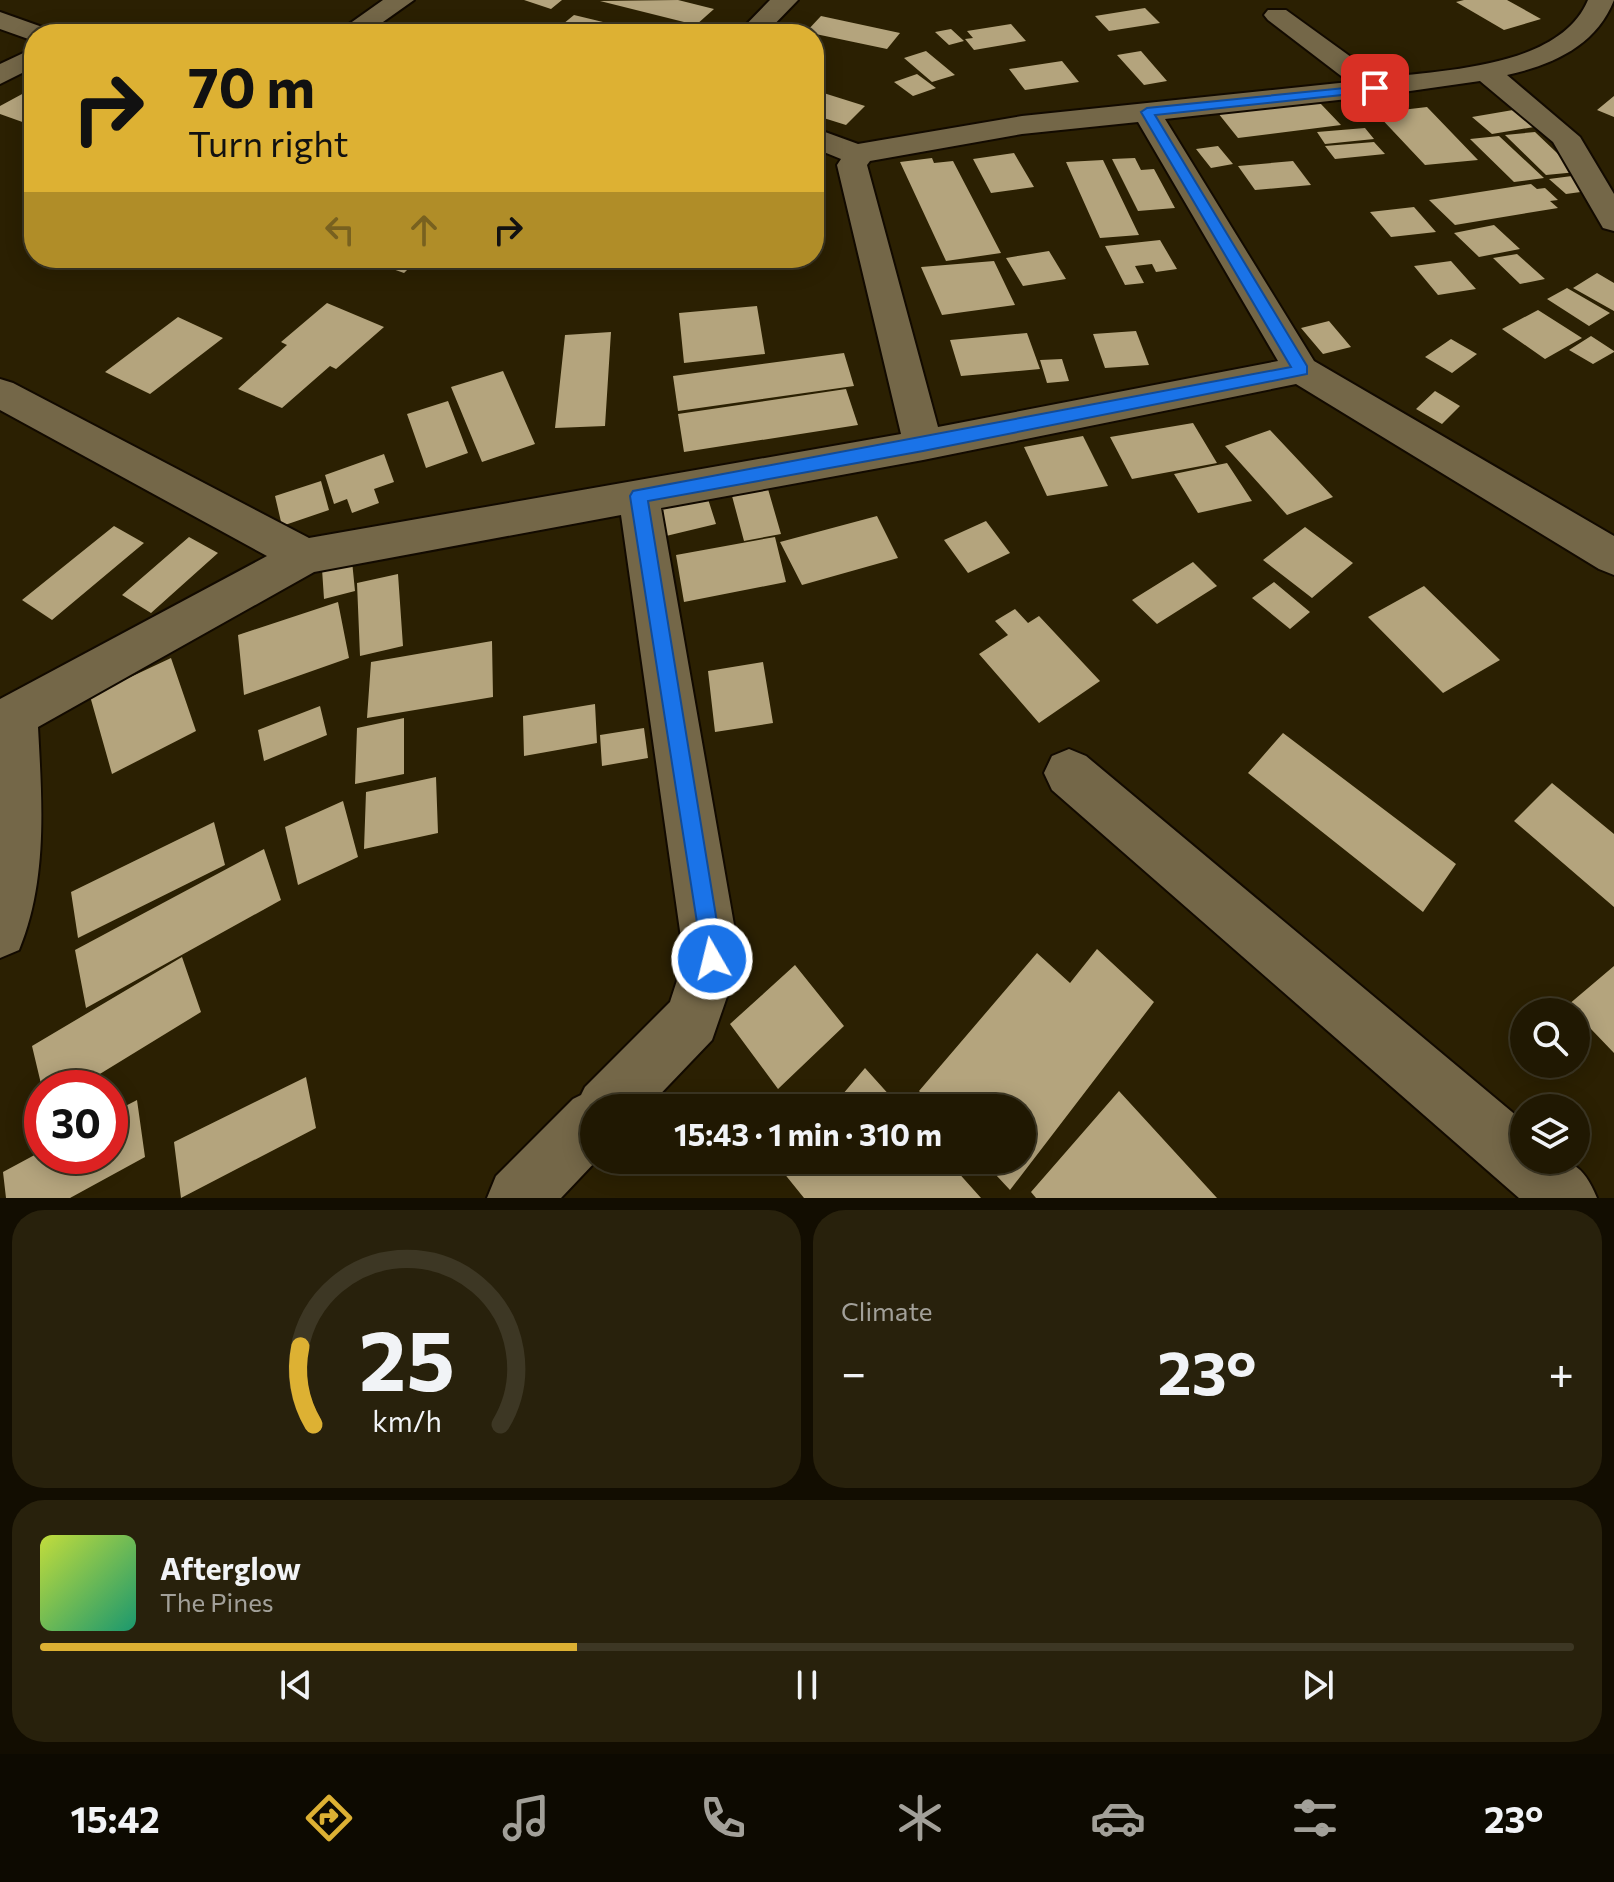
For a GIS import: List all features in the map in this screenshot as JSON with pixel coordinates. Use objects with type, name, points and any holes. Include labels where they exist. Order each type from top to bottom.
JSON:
[{"type":"street","points":[[0,7],[16,0]]},
{"type":"street","points":[[364,24],[401,0]]},
{"type":"street","points":[[760,24],[785,0]]},
{"type":"street","points":[[923,445],[852,165],[858,155],[871,150],[1022,125],[1375,88],[1485,71],[1542,57],[1575,35],[1597,10],[1601,0]]},
{"type":"street","points":[[1277,15],[1375,88]]},
{"type":"street","points":[[0,20],[24,29]]},
{"type":"street","points":[[0,76],[24,62]]},
{"type":"street","points":[[1485,71],[1565,137],[1614,221]]},
{"type":"street","points":[[1147,112],[1301,370],[1614,557]]},
{"type":"street","points":[[824,141],[858,155]]},
{"type":"street","points":[[0,931],[18,835],[14,716],[305,556],[923,445],[1301,370]]},
{"type":"street","points":[[0,393],[305,556]]},
{"type":"street","points":[[620,1094],[692,1020],[712,959],[639,496]]},
{"type":"street","points":[[1069,773],[1566,1198]]},
{"type":"street","points":[[518,1198],[580,1134]]},
{"type":"building","points":[[524,0],[562,0],[551,9]]},
{"type":"building","points":[[678,0],[714,9],[697,24],[692,24],[600,1]]},
{"type":"building","points":[[1507,0],[1541,19],[1504,30],[1456,2]]},
{"type":"building","points":[[1145,8],[1160,23],[1109,31],[1095,16]]},
{"type":"building","points":[[574,15],[611,24],[563,24]]},
{"type":"building","points":[[821,16],[900,33],[887,49],[824,36],[824,24],[814,24]]},
{"type":"building","points":[[1011,24],[1026,41],[974,50],[965,39],[973,38],[967,31]]},
{"type":"building","points":[[951,29],[964,41],[949,45],[935,32]]},
{"type":"building","points":[[926,51],[955,75],[932,82],[904,58]]},
{"type":"building","points":[[1141,51],[1167,81],[1144,85],[1117,55]]},
{"type":"building","points":[[1062,61],[1079,82],[1025,90],[1009,69]]},
{"type":"building","points":[[917,74],[936,88],[913,96],[894,82]]},
{"type":"building","points":[[24,93],[24,123],[0,114],[0,106]]},
{"type":"building","points":[[824,93],[865,106],[846,125],[824,118]]},
{"type":"building","points":[[1614,96],[1614,117],[1597,110]]},
{"type":"building","points":[[1320,103],[1341,125],[1238,138],[1218,113]]},
{"type":"building","points":[[1427,107],[1478,160],[1425,165],[1376,113]]},
{"type":"building","points":[[1513,110],[1534,127],[1492,134],[1472,117]]},
{"type":"building","points":[[1365,128],[1374,139],[1325,144],[1317,132]]},
{"type":"building","points":[[1535,132],[1577,172],[1546,175],[1505,135]]},
{"type":"building","points":[[1499,136],[1544,178],[1514,182],[1470,139]]},
{"type":"building","points":[[1374,142],[1385,154],[1335,159],[1325,146]]},
{"type":"building","points":[[1218,146],[1233,164],[1211,168],[1196,149]]},
{"type":"building","points":[[1014,153],[1034,187],[991,193],[973,159]]},
{"type":"building","points":[[932,158],[934,163],[953,161],[1001,253],[946,261],[900,162]]},
{"type":"building","points":[[1135,158],[1141,170],[1154,169],[1175,208],[1138,211],[1112,159]]},
{"type":"building","points":[[1103,160],[1139,235],[1100,238],[1066,162]]},
{"type":"building","points":[[1293,161],[1311,185],[1255,190],[1238,166]]},
{"type":"building","points":[[1572,176],[1588,191],[1566,194],[1549,179]]},
{"type":"building","points":[[1531,184],[1537,189],[1545,188],[1558,200],[1550,201],[1558,208],[1455,225],[1429,200]]},
{"type":"building","points":[[1414,207],[1436,232],[1391,237],[1370,212]]},
{"type":"building","points":[[1494,225],[1520,249],[1479,257],[1454,233]]},
{"type":"building","points":[[1160,240],[1177,269],[1156,272],[1152,264],[1135,266],[1144,283],[1125,285],[1105,246]]},
{"type":"building","points":[[1049,251],[1066,279],[1023,286],[1006,258]]},
{"type":"building","points":[[1517,254],[1545,279],[1520,284],[1493,258]]},
{"type":"building","points":[[994,261],[1015,305],[942,315],[921,267]]},
{"type":"building","points":[[1451,261],[1476,289],[1438,295],[1414,266]]},
{"type":"building","points":[[390,268],[409,268],[404,273]]},
{"type":"building","points":[[1597,273],[1614,283],[1614,311],[1573,288]]},
{"type":"building","points":[[1567,288],[1610,313],[1589,326],[1547,299]]},
{"type":"building","points":[[327,303],[384,327],[336,369],[330,366],[282,408],[238,389],[287,345],[281,342]]},
{"type":"building","points":[[757,306],[765,354],[684,363],[679,313]]},
{"type":"building","points":[[1538,310],[1582,338],[1545,359],[1502,329]]},
{"type":"building","points":[[178,317],[223,338],[150,394],[105,372]]},
{"type":"building","points":[[1329,321],[1351,347],[1323,354],[1301,328]]},
{"type":"building","points":[[1136,331],[1149,365],[1105,368],[1093,334]]},
{"type":"building","points":[[611,332],[605,426],[555,428],[565,335]]},
{"type":"building","points":[[1027,333],[1040,369],[961,376],[950,340]]},
{"type":"building","points":[[1591,336],[1614,351],[1593,364],[1569,350]]},
{"type":"building","points":[[1451,339],[1477,354],[1452,373],[1425,357]]},
{"type":"building","points":[[844,353],[854,386],[678,411],[673,376]]},
{"type":"building","points":[[1062,359],[1069,381],[1047,383],[1040,360]]},
{"type":"building","points":[[503,371],[535,444],[482,462],[451,387]]},
{"type":"building","points":[[846,389],[858,425],[684,452],[678,414]]},
{"type":"building","points":[[1435,391],[1460,406],[1442,424],[1416,409]]},
{"type":"building","points":[[448,401],[468,453],[426,468],[407,414]]},
{"type":"building","points":[[1193,423],[1217,463],[1132,479],[1110,437]]},
{"type":"building","points":[[1270,430],[1333,497],[1287,515],[1225,446]]},
{"type":"building","points":[[1083,436],[1108,486],[1047,496],[1024,447]]},
{"type":"building","points":[[384,454],[394,482],[374,489],[379,503],[352,513],[347,499],[334,504],[325,475]]},
{"type":"building","points":[[1227,463],[1252,501],[1198,513],[1174,474]]},
{"type":"building","points":[[321,481],[329,510],[282,526],[275,496]]},
{"type":"building","points":[[768,489],[781,534],[744,541],[732,496]]},
{"type":"building","points":[[708,499],[716,524],[666,536],[659,510]]},
{"type":"building","points":[[877,516],[898,558],[802,585],[780,542]]},
{"type":"building","points":[[986,521],[1010,553],[968,573],[944,540]]},
{"type":"building","points":[[114,526],[144,543],[52,620],[22,600]]},
{"type":"building","points":[[1305,527],[1353,563],[1312,598],[1263,560]]},
{"type":"building","points":[[189,537],[218,553],[151,613],[122,595]]},
{"type":"building","points":[[775,537],[786,582],[684,602],[676,555]]},
{"type":"building","points":[[352,561],[355,591],[324,599],[322,569]]},
{"type":"building","points":[[1193,562],[1217,586],[1157,624],[1132,600]]},
{"type":"building","points":[[398,574],[403,646],[360,656],[357,583]]},
{"type":"building","points":[[1274,582],[1310,612],[1290,629],[1252,598]]},
{"type":"building","points":[[1424,586],[1500,660],[1443,693],[1368,617]]},
{"type":"building","points":[[338,602],[349,658],[244,695],[238,635]]},
{"type":"building","points":[[1015,609],[1028,623],[1039,616],[1100,681],[1039,723],[979,654],[1008,635],[995,621]]},
{"type":"building","points":[[492,641],[493,697],[367,718],[371,662]]},
{"type":"building","points":[[171,658],[196,731],[112,774],[90,696]]},
{"type":"building","points":[[763,662],[773,723],[715,732],[708,671]]},
{"type":"building","points":[[595,704],[597,743],[524,756],[523,716]]},
{"type":"building","points":[[320,706],[327,735],[264,761],[258,730]]},
{"type":"building","points":[[404,718],[404,774],[355,784],[357,728]]},
{"type":"building","points":[[644,728],[648,758],[602,766],[600,735]]},
{"type":"building","points":[[1283,733],[1456,864],[1423,912],[1248,773]]},
{"type":"building","points":[[436,777],[438,833],[364,849],[366,792]]},
{"type":"building","points":[[1552,783],[1614,834],[1614,907],[1514,821]]},
{"type":"building","points":[[343,801],[358,857],[298,885],[285,827]]},
{"type":"building","points":[[214,822],[225,865],[78,938],[71,892]]},
{"type":"building","points":[[264,849],[281,900],[86,1008],[75,950]]},
{"type":"building","points":[[1097,949],[1154,1002],[1036,1156],[1036,1094],[922,1094],[919,1091],[1037,953],[1070,983]]},
{"type":"building","points":[[182,957],[201,1012],[106,1070],[38,1070],[32,1046]]},
{"type":"building","points":[[795,965],[844,1026],[778,1089],[730,1024]]},
{"type":"building","points":[[1614,966],[1614,1053],[1590,1028],[1590,998],[1576,998]]},
{"type":"building","points":[[865,1068],[888,1094],[843,1094]]},
{"type":"building","points":[[306,1077],[316,1128],[181,1198],[174,1142]]},
{"type":"building","points":[[1119,1091],[1217,1198],[1036,1198],[1031,1192]]},
{"type":"building","points":[[137,1100],[145,1157],[128,1166],[128,1105]]},
{"type":"building","points":[[24,1161],[24,1174],[114,1174],[70,1198],[6,1198],[3,1172]]},
{"type":"building","points":[[785,1174],[960,1174],[981,1198],[804,1198]]},
{"type":"building","points":[[995,1174],[1022,1174],[1010,1190]]},
{"type":"route","points":[[712,959],[639,496],[923,445],[1301,370],[1147,112],[1375,88]]}]
